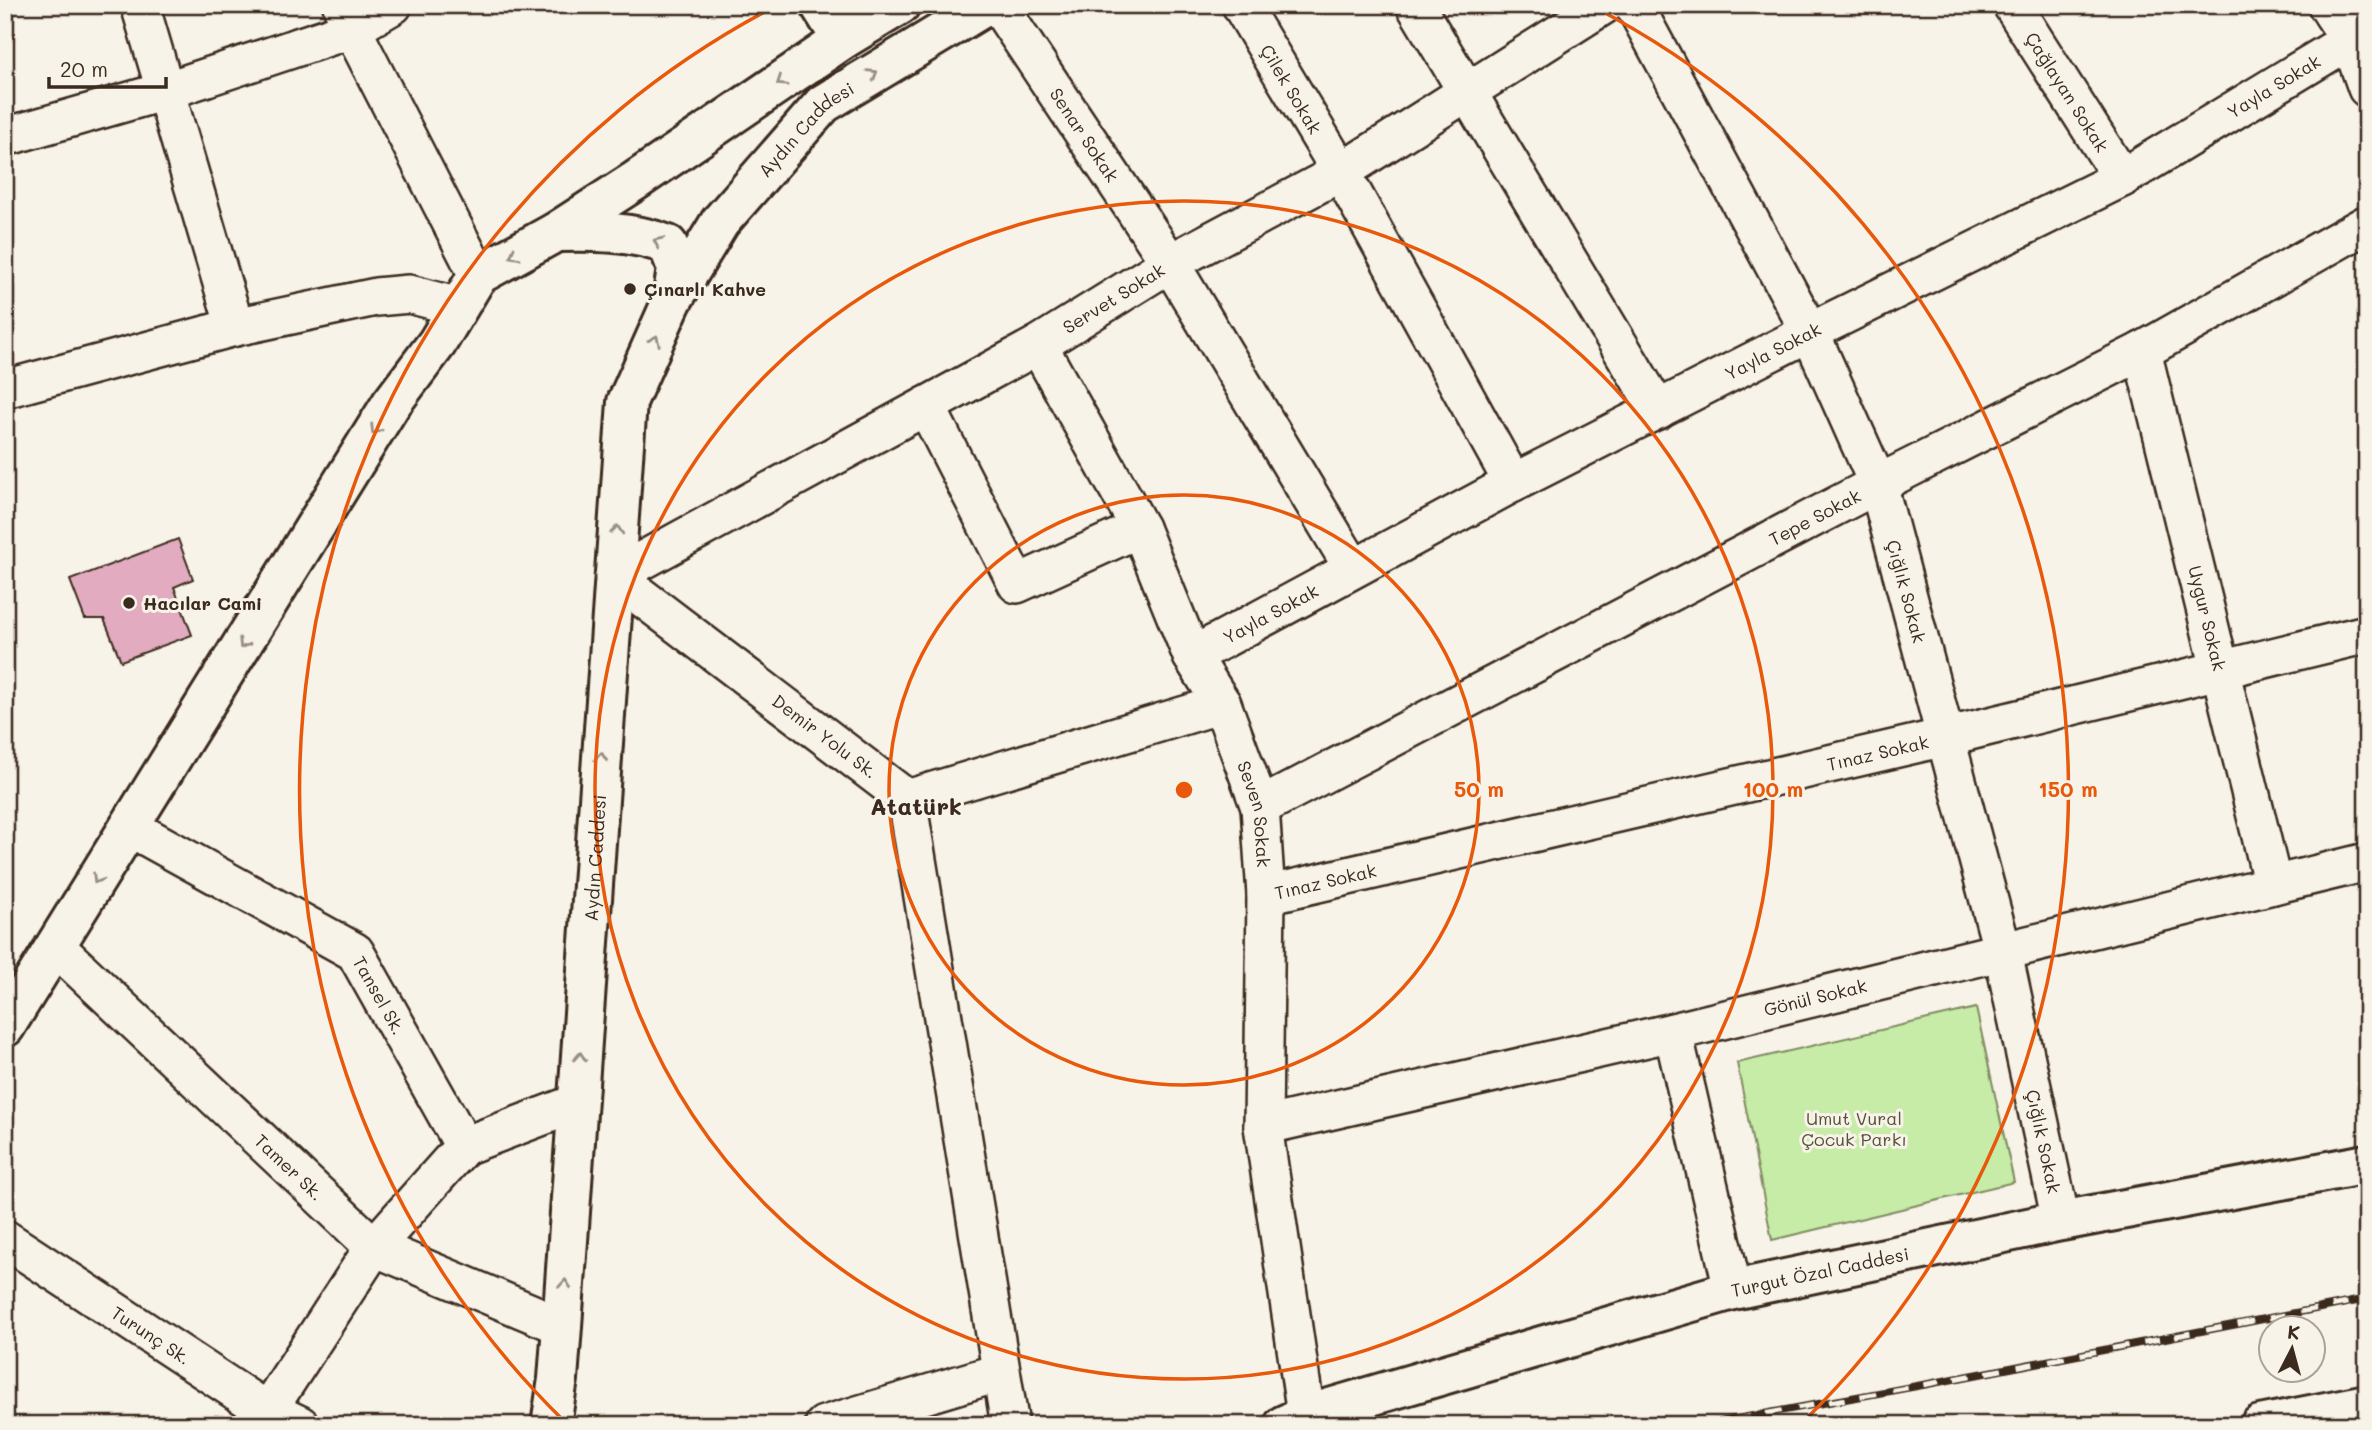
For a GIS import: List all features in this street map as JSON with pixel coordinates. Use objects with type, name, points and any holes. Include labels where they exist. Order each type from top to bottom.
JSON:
[{"type":"main road","points":[[820,5],[842,40]]},
{"type":"main road","name":"Aydın Caddesi","points":[[5,1027],[391,404],[437,343],[468,291],[842,40],[900,5]]},
{"type":"main road","name":"Aydın Caddesi","points":[[551,1425],[562,1326],[627,402],[672,302],[720,222],[824,104],[987,5]]},
{"type":"main road","name":"Aydın Caddesi","points":[[556,232],[598,231],[645,236],[668,245],[677,268],[672,302]]},
{"type":"main road","name":"Turgut Özal Caddesi","points":[[1295,1420],[1733,1290],[2061,1221],[2367,1164]]},
{"type":"main road","points":[[2260,1425],[2367,1404]]},
{"type":"street","points":[[140,5],[235,327]]},
{"type":"street","points":[[5,137],[165,91],[347,17],[393,5]]},
{"type":"street","name":"Senar Sokak","points":[[998,5],[1170,263],[1353,568]]},
{"type":"street","name":"Çilek Sokak","points":[[1241,5],[1341,172],[1513,483]]},
{"type":"street","points":[[1415,5],[1658,410]]},
{"type":"street","name":"Servet Sokak","points":[[614,576],[1038,345],[1170,263],[1341,172],[1604,5]]},
{"type":"street","name":"Çığlık Sokak","points":[[1634,5],[1810,332],[1878,484],[2003,953],[2061,1221]]},
{"type":"street","name":"Çağlayan Sokak","points":[[2012,5],[2122,178]]},
{"type":"street","points":[[2344,16],[2367,88]]},
{"type":"street","name":"Yayla Sokak","points":[[1192,656],[1513,483],[2122,178],[2344,16]]},
{"type":"street","points":[[5,389],[235,327],[376,297],[468,291],[347,17]]},
{"type":"street","name":"Tepe Sokak","points":[[1260,807],[1878,484],[2142,351],[2367,224]]},
{"type":"street","name":"Seven Sokak","points":[[1038,345],[1140,528],[1192,656],[1222,704],[1260,807],[1266,895],[1263,1126],[1295,1420]]},
{"type":"street","name":"Uygur Sokak","points":[[2142,351],[2273,885]]},
{"type":"street","points":[[926,406],[1017,584],[1140,528]]},
{"type":"street","name":"Demir Yolu Sk.","points":[[614,576],[907,799]]},
{"type":"street","name":"Tınaz Sokak","points":[[1266,895],[1945,737],[2367,634]]},
{"type":"street","points":[[1010,1425],[907,799],[1222,704]]},
{"type":"street","name":"Tansel Sk.","points":[[129,827],[355,952],[464,1146]]},
{"type":"street","name":"Gönül Sokak","points":[[1263,1126],[1673,1032],[2367,862]]},
{"type":"street","name":"Tamer Sk.","points":[[55,946],[374,1247],[562,1326]]},
{"type":"street","points":[[1673,1032],[1733,1290]]},
{"type":"street","points":[[267,1416],[374,1247],[464,1146],[577,1103]]},
{"type":"street","name":"Turunç Sk.","points":[[5,1239],[267,1416]]},
{"type":"street","points":[[824,1425],[1002,1371]]},
{"type":"green space","name":"Umut Vural Çocuk Parkı","points":[[1976,1008],[2014,1182],[1772,1240],[1737,1063]]},
{"type":"building","name":"Hacılar Cami","points":[[178,539],[193,579],[174,587],[192,635],[121,661],[104,619],[85,619],[70,580]]},
{"type":"railway","points":[[1703,1425],[2367,1299]]},
{"type":"place","name":"Çınarlı Kahve","points":[[630,289]]},
{"type":"place","name":"Hacılar Cami","points":[[129,603]]},
{"type":"district","name":"Atatürk","points":[[916,805]]}]
